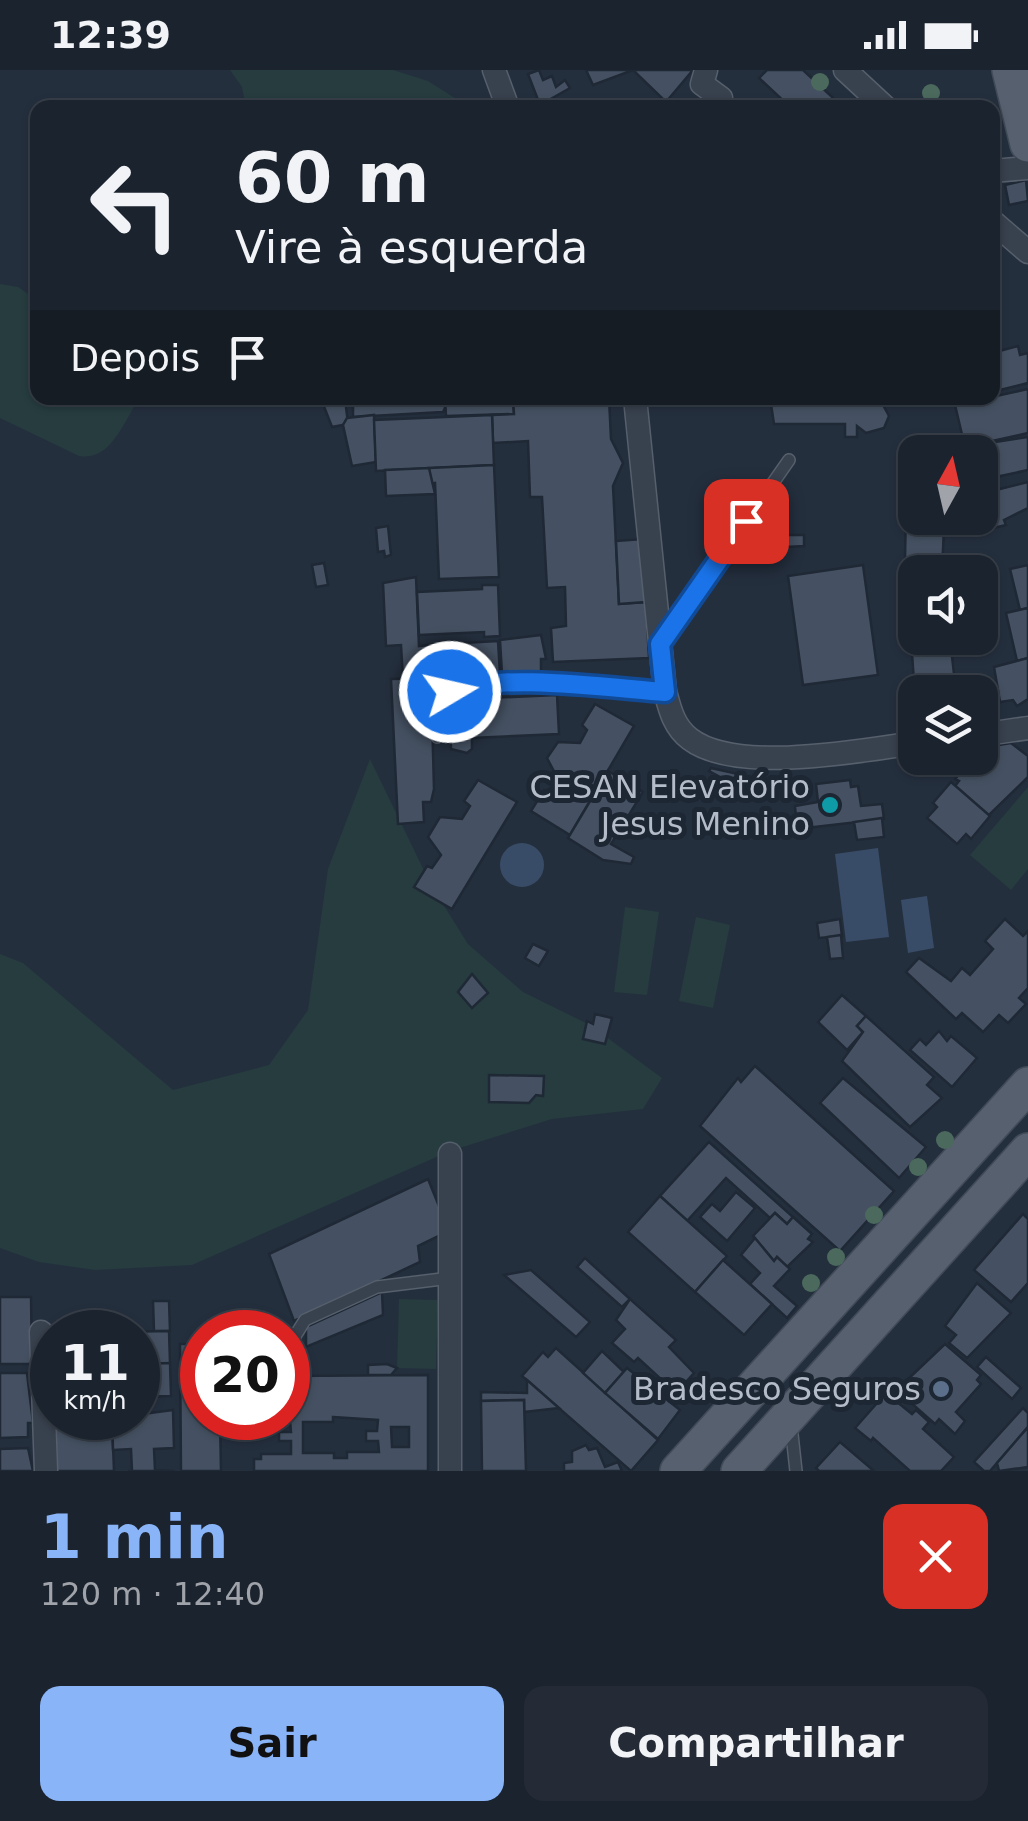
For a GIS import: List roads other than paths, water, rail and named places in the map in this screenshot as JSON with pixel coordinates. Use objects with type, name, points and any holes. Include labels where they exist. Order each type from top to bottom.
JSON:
[{"type":"main road","points":[[1010,71],[1028,117]]},
{"type":"main road","points":[[1010,71],[1028,144]]},
{"type":"main road","points":[[678,1471],[1028,1085]]},
{"type":"main road","points":[[739,1471],[1023,1168]]},
{"type":"street","points":[[494,70],[505,100]]},
{"type":"street","points":[[706,70],[702,84],[721,98]]},
{"type":"street","points":[[846,70],[878,100]]},
{"type":"street","points":[[1000,170],[1028,168]]},
{"type":"street","points":[[1000,228],[1028,252]]},
{"type":"street","points":[[636,405],[665,692],[673,721],[691,740],[719,752],[756,757],[898,745]]},
{"type":"street","points":[[998,732],[1028,728]]},
{"type":"street","points":[[450,1154],[450,1471]]},
{"type":"street","points":[[45,1440],[46,1471]]},
{"type":"lane","points":[[660,644],[789,460]]},
{"type":"lane","points":[[437,737],[441,707],[450,692],[467,685],[665,692]]},
{"type":"lane","points":[[310,1318],[378,1287],[450,1278]]},
{"type":"lane","points":[[790,1414],[796,1471]]},
{"type":"water","points":[[522,843],[538,849],[544,865],[538,881],[522,887],[506,881],[500,865],[506,849]]},
{"type":"water","points":[[878,848],[889,937],[846,942],[835,854]]},
{"type":"water","points":[[927,896],[934,948],[908,953],[901,900]]},
{"type":"place","name":"CESAN Elevatório Jesus Menino","points":[[830,805]]},
{"type":"place","name":"Bradesco Seguros","points":[[941,1389]]}]
